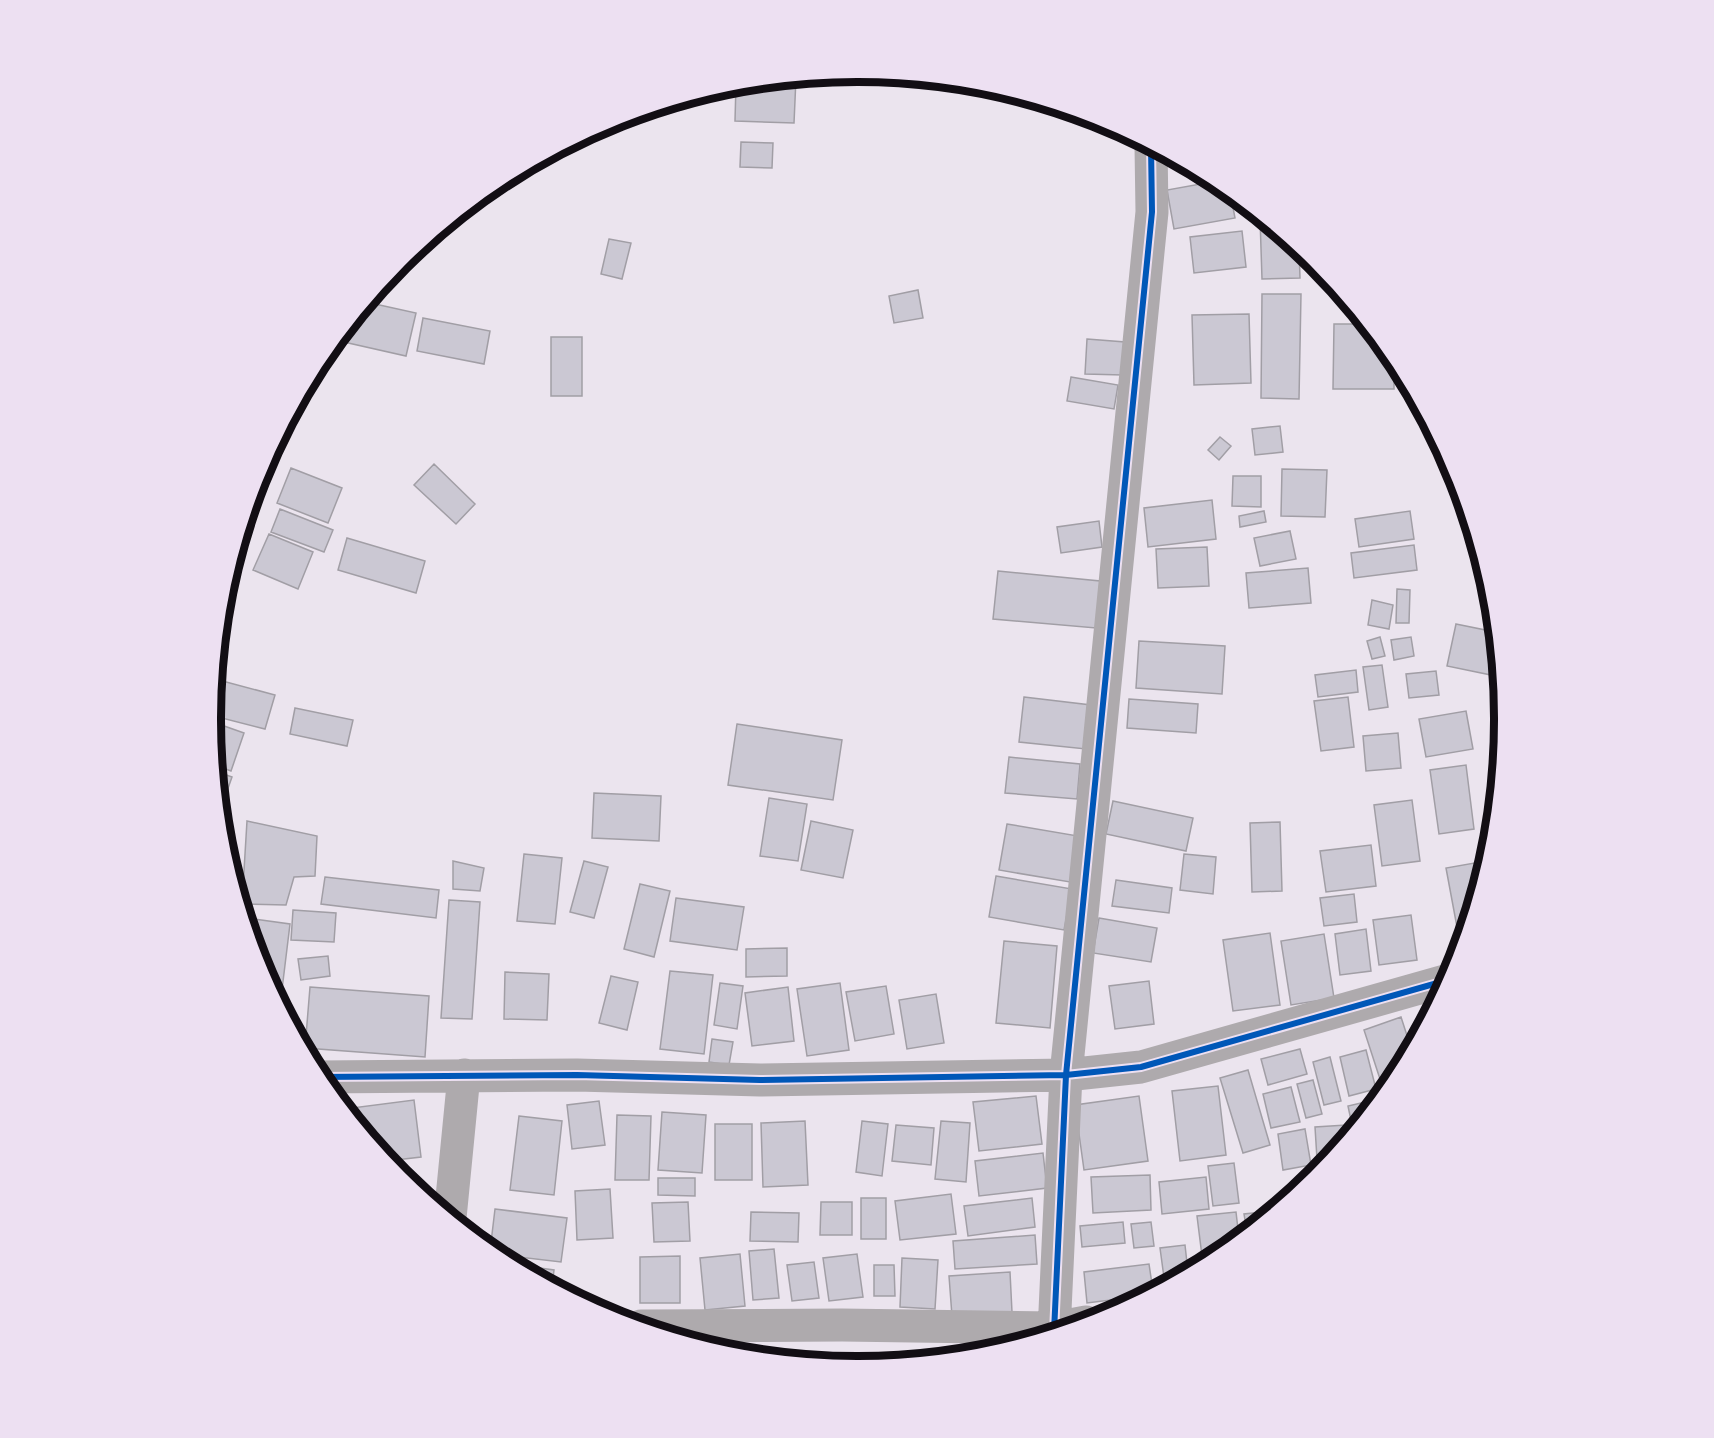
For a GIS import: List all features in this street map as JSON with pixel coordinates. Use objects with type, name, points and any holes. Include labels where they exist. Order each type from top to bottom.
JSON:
[{"type":"street","points":[[1065,1321],[1066,1076],[1151,224],[1151,155]]},
{"type":"street","points":[[331,1077],[577,1076],[760,1080],[1066,1076],[1140,1067],[1436,983]]},
{"type":"street","points":[[451,1209],[464,1076]]},
{"type":"street","points":[[665,1326],[1046,1327]]},
{"type":"building","points":[[796,86],[794,123],[735,121],[736,95]]},
{"type":"building","points":[[741,142],[773,143],[772,168],[740,167]]},
{"type":"building","points":[[1201,184],[1233,206],[1235,218],[1174,229],[1167,190]]},
{"type":"building","points":[[1260,227],[1299,262],[1300,278],[1262,279]]},
{"type":"building","points":[[1242,231],[1246,267],[1194,273],[1190,237]]},
{"type":"building","points":[[609,239],[631,243],[622,279],[601,274]]},
{"type":"building","points":[[918,290],[923,318],[894,323],[889,296]]},
{"type":"building","points":[[1262,294],[1301,294],[1299,399],[1261,398]]},
{"type":"building","points":[[374,304],[416,313],[406,356],[345,342]]},
{"type":"building","points":[[1249,314],[1251,383],[1194,385],[1192,315]]},
{"type":"building","points":[[423,318],[490,331],[484,364],[417,351]]},
{"type":"building","points":[[1334,324],[1356,324],[1394,378],[1394,389],[1333,389]]},
{"type":"building","points":[[551,337],[582,337],[582,396],[551,396]]},
{"type":"building","points":[[1087,339],[1125,342],[1123,375],[1085,374]]},
{"type":"building","points":[[1071,377],[1118,385],[1114,409],[1067,401]]},
{"type":"building","points":[[1280,426],[1283,452],[1255,455],[1252,429]]},
{"type":"building","points":[[1220,437],[1231,446],[1219,460],[1208,450]]},
{"type":"building","points":[[434,464],[475,504],[456,524],[414,485]]},
{"type":"building","points":[[291,468],[342,488],[328,523],[277,503]]},
{"type":"building","points":[[1282,469],[1327,470],[1325,517],[1281,516]]},
{"type":"building","points":[[1233,476],[1261,476],[1261,507],[1232,506]]},
{"type":"building","points":[[1212,500],[1216,539],[1148,547],[1144,508]]},
{"type":"building","points":[[280,509],[333,530],[324,552],[271,532]]},
{"type":"building","points":[[1264,511],[1266,522],[1240,527],[1239,516]]},
{"type":"building","points":[[1410,511],[1414,539],[1359,547],[1355,519]]},
{"type":"building","points":[[1099,521],[1102,547],[1061,553],[1057,527]]},
{"type":"building","points":[[1290,531],[1296,559],[1260,566],[1254,538]]},
{"type":"building","points":[[269,534],[313,552],[298,589],[253,570]]},
{"type":"building","points":[[347,538],[425,561],[416,593],[338,570]]},
{"type":"building","points":[[1414,545],[1417,570],[1354,578],[1351,553]]},
{"type":"building","points":[[1207,547],[1209,586],[1158,588],[1156,549]]},
{"type":"building","points":[[1308,568],[1311,603],[1249,608],[1246,573]]},
{"type":"building","points":[[998,571],[1100,581],[1096,628],[993,619]]},
{"type":"building","points":[[1397,589],[1410,590],[1409,623],[1396,623]]},
{"type":"building","points":[[1372,600],[1393,605],[1389,629],[1368,625]]},
{"type":"building","points":[[1456,624],[1487,630],[1492,675],[1447,666]]},
{"type":"building","points":[[1380,637],[1385,656],[1372,659],[1367,641]]},
{"type":"building","points":[[1411,637],[1414,656],[1394,660],[1391,640]]},
{"type":"building","points":[[1139,641],[1225,646],[1222,694],[1136,688]]},
{"type":"building","points":[[1382,665],[1388,707],[1369,710],[1363,667]]},
{"type":"building","points":[[1356,670],[1358,692],[1318,697],[1315,675]]},
{"type":"building","points":[[1436,671],[1439,695],[1409,698],[1406,674]]},
{"type":"building","points":[[222,681],[275,695],[265,729],[221,718]]},
{"type":"building","points":[[1024,697],[1091,705],[1086,749],[1019,742]]},
{"type":"building","points":[[1348,697],[1354,747],[1321,751],[1314,701]]},
{"type":"building","points":[[1129,699],[1198,704],[1196,733],[1127,728]]},
{"type":"building","points":[[295,708],[353,720],[347,746],[290,734]]},
{"type":"building","points":[[1466,711],[1473,749],[1426,757],[1419,719]]},
{"type":"building","points":[[737,724],[842,740],[833,800],[728,785]]},
{"type":"building","points":[[221,725],[244,733],[231,771],[223,768]]},
{"type":"building","points":[[1398,733],[1401,768],[1366,771],[1363,736]]},
{"type":"building","points":[[1009,757],[1080,764],[1077,799],[1005,793]]},
{"type":"building","points":[[1466,765],[1474,829],[1439,834],[1430,770]]},
{"type":"building","points":[[223,774],[232,777],[225,796]]},
{"type":"building","points":[[594,793],[661,796],[659,841],[592,838]]},
{"type":"building","points":[[769,798],[807,804],[798,861],[760,856]]},
{"type":"building","points":[[1412,800],[1420,861],[1382,866],[1374,805]]},
{"type":"building","points":[[1113,801],[1193,818],[1186,851],[1106,834]]},
{"type":"building","points":[[247,821],[317,836],[315,876],[294,877],[286,905],[248,904],[243,887]]},
{"type":"building","points":[[811,821],[853,830],[843,878],[801,870]]},
{"type":"building","points":[[1280,822],[1282,891],[1252,892],[1250,823]]},
{"type":"building","points":[[1007,824],[1078,836],[1070,882],[999,870]]},
{"type":"building","points":[[1371,845],[1376,886],[1326,892],[1320,851]]},
{"type":"building","points":[[524,854],[562,858],[555,924],[517,921]]},
{"type":"building","points":[[1184,854],[1216,857],[1213,894],[1180,890]]},
{"type":"building","points":[[453,861],[484,868],[480,891],[453,889]]},
{"type":"building","points":[[584,861],[608,867],[594,918],[570,912]]},
{"type":"building","points":[[1477,863],[1459,927],[1457,927],[1446,868]]},
{"type":"building","points":[[996,876],[1072,889],[1064,930],[989,917]]},
{"type":"building","points":[[325,877],[439,890],[436,918],[321,904]]},
{"type":"building","points":[[1116,880],[1172,888],[1169,913],[1112,906]]},
{"type":"building","points":[[640,884],[670,891],[654,957],[624,949]]},
{"type":"building","points":[[1354,894],[1357,922],[1324,926],[1320,898]]},
{"type":"building","points":[[676,898],[744,907],[737,950],[670,941]]},
{"type":"building","points":[[449,900],[480,902],[472,1019],[441,1018]]},
{"type":"building","points":[[293,910],[336,913],[334,942],[291,940]]},
{"type":"building","points":[[1411,915],[1417,960],[1379,965],[1373,920]]},
{"type":"building","points":[[1099,918],[1157,928],[1151,962],[1093,953]]},
{"type":"building","points":[[252,919],[290,924],[282,992]]},
{"type":"building","points":[[1366,929],[1371,971],[1340,975],[1335,934]]},
{"type":"building","points":[[1270,933],[1280,1005],[1233,1011],[1223,940]]},
{"type":"building","points":[[1324,934],[1334,998],[1291,1005],[1281,941]]},
{"type":"building","points":[[1004,941],[1057,946],[1050,1028],[996,1023]]},
{"type":"building","points":[[787,948],[787,976],[746,977],[746,949]]},
{"type":"building","points":[[328,956],[330,976],[301,980],[298,959]]},
{"type":"building","points":[[670,971],[713,975],[704,1054],[660,1049]]},
{"type":"building","points":[[505,972],[549,974],[547,1020],[504,1019]]},
{"type":"building","points":[[611,976],[638,982],[627,1030],[599,1023]]},
{"type":"building","points":[[1149,981],[1154,1024],[1115,1029],[1109,986]]},
{"type":"building","points":[[720,983],[743,986],[737,1029],[714,1025]]},
{"type":"building","points":[[840,983],[849,1050],[807,1056],[797,989]]},
{"type":"building","points":[[886,986],[894,1034],[855,1041],[846,992]]},
{"type":"building","points":[[310,987],[429,996],[425,1057],[313,1049],[306,1037]]},
{"type":"building","points":[[788,987],[794,1041],[752,1046],[745,993]]},
{"type":"building","points":[[936,994],[944,1043],[907,1049],[899,1000]]},
{"type":"building","points":[[1401,1017],[1408,1038],[1382,1078],[1380,1079],[1364,1030]]},
{"type":"building","points":[[712,1039],[733,1042],[729,1065],[709,1062]]},
{"type":"building","points":[[1300,1049],[1307,1074],[1268,1085],[1261,1059]]},
{"type":"building","points":[[1366,1050],[1376,1087],[1374,1090],[1349,1096],[1340,1057]]},
{"type":"building","points":[[1330,1057],[1341,1101],[1324,1105],[1313,1062]]},
{"type":"building","points":[[1248,1070],[1270,1145],[1243,1153],[1220,1078]]},
{"type":"building","points":[[1313,1080],[1322,1114],[1306,1118],[1297,1084]]},
{"type":"building","points":[[1218,1086],[1226,1155],[1180,1161],[1172,1091]]},
{"type":"building","points":[[1291,1087],[1300,1122],[1271,1128],[1263,1094]]},
{"type":"building","points":[[1036,1096],[1042,1144],[979,1151],[973,1102]]},
{"type":"building","points":[[1139,1096],[1148,1161],[1084,1170],[1075,1105]]},
{"type":"building","points":[[414,1100],[421,1157],[398,1160],[353,1108]]},
{"type":"building","points":[[599,1101],[605,1145],[572,1149],[567,1105]]},
{"type":"building","points":[[1365,1102],[1351,1120],[1348,1106]]},
{"type":"building","points":[[662,1112],[706,1115],[702,1173],[658,1170]]},
{"type":"building","points":[[617,1115],[651,1116],[649,1180],[615,1180]]},
{"type":"building","points":[[519,1116],[562,1121],[554,1195],[510,1190]]},
{"type":"building","points":[[805,1121],[808,1185],[763,1187],[761,1123]]},
{"type":"building","points":[[862,1121],[888,1124],[882,1176],[856,1172]]},
{"type":"building","points":[[941,1121],[970,1123],[966,1182],[935,1179]]},
{"type":"building","points":[[715,1124],[752,1124],[752,1180],[715,1180]]},
{"type":"building","points":[[896,1125],[934,1128],[931,1165],[892,1161]]},
{"type":"building","points":[[1346,1126],[1317,1159],[1315,1127]]},
{"type":"building","points":[[1305,1129],[1311,1165],[1283,1170],[1278,1134]]},
{"type":"building","points":[[1043,1153],[1047,1188],[979,1196],[975,1161]]},
{"type":"building","points":[[1234,1163],[1239,1203],[1213,1206],[1208,1166]]},
{"type":"building","points":[[1150,1175],[1151,1210],[1093,1213],[1091,1177]]},
{"type":"building","points":[[1206,1177],[1209,1209],[1162,1214],[1159,1182]]},
{"type":"building","points":[[658,1178],[695,1178],[695,1196],[658,1195]]},
{"type":"building","points":[[610,1189],[613,1238],[577,1240],[575,1191]]},
{"type":"building","points":[[951,1194],[956,1234],[900,1240],[895,1201]]},
{"type":"building","points":[[861,1198],[886,1198],[886,1239],[861,1239]]},
{"type":"building","points":[[1032,1198],[1035,1227],[968,1236],[964,1206]]},
{"type":"building","points":[[688,1202],[690,1241],[654,1242],[652,1203]]},
{"type":"building","points":[[821,1202],[852,1202],[852,1235],[820,1235]]},
{"type":"building","points":[[495,1209],[567,1218],[561,1262],[517,1257],[491,1240]]},
{"type":"building","points":[[751,1212],[799,1213],[798,1242],[750,1241]]},
{"type":"building","points":[[1236,1212],[1238,1228],[1202,1254],[1197,1216]]},
{"type":"building","points":[[1259,1212],[1245,1223],[1244,1214]]},
{"type":"building","points":[[1123,1222],[1125,1243],[1082,1247],[1080,1226]]},
{"type":"building","points":[[1151,1222],[1154,1246],[1134,1248],[1131,1224]]},
{"type":"building","points":[[1035,1235],[1037,1264],[955,1269],[953,1241]]},
{"type":"building","points":[[1185,1245],[1187,1263],[1164,1276],[1160,1248]]},
{"type":"building","points":[[774,1249],[779,1298],[753,1300],[749,1251]]},
{"type":"building","points":[[740,1254],[745,1306],[705,1310],[700,1258]]},
{"type":"building","points":[[857,1254],[863,1297],[829,1301],[823,1258]]},
{"type":"building","points":[[680,1256],[680,1303],[640,1303],[640,1257]]},
{"type":"building","points":[[902,1258],[938,1260],[935,1309],[900,1307]]},
{"type":"building","points":[[814,1262],[819,1298],[792,1301],[787,1265]]},
{"type":"building","points":[[1149,1264],[1152,1283],[1119,1299],[1087,1303],[1084,1272]]},
{"type":"building","points":[[874,1265],[894,1265],[895,1296],[874,1296]]},
{"type":"building","points":[[535,1267],[554,1270],[553,1278]]},
{"type":"building","points":[[1010,1272],[1012,1312],[952,1316],[949,1276]]},
{"type":"cycle path","points":[[1054,1324],[1066,1075],[1152,212],[1151,155]]},
{"type":"cycle path","points":[[331,1077],[577,1075],[760,1080],[1066,1075],[1141,1067],[1436,983]]}]
